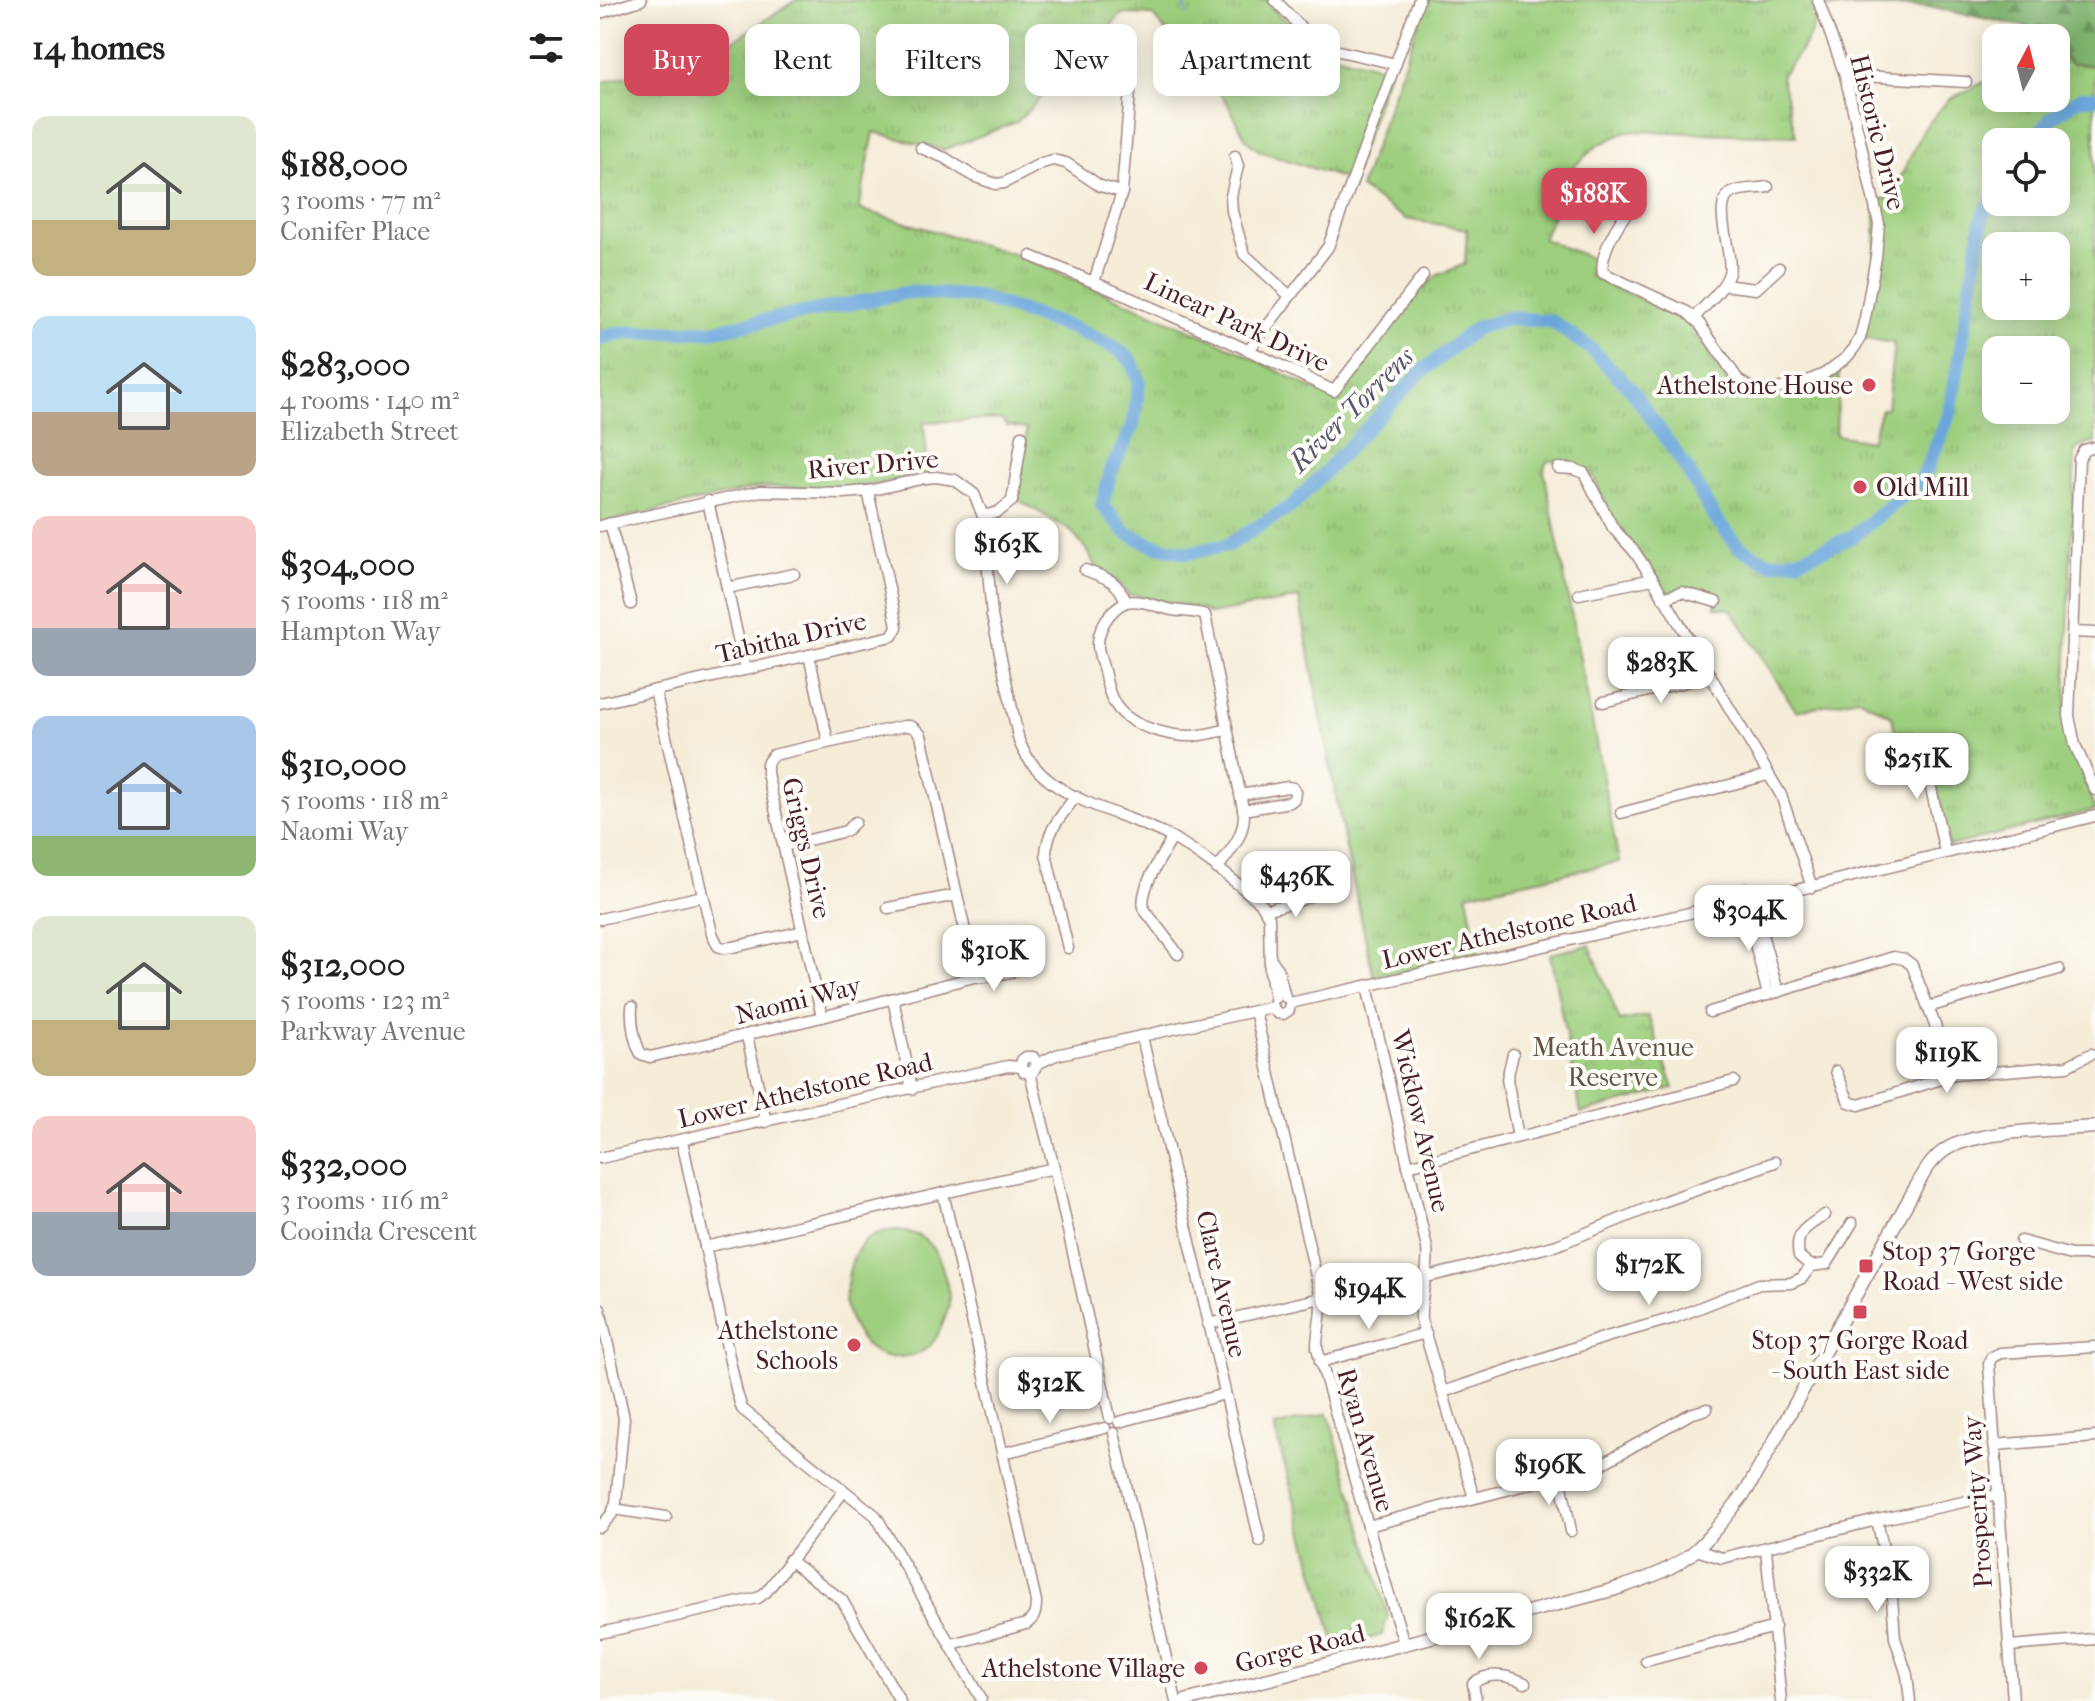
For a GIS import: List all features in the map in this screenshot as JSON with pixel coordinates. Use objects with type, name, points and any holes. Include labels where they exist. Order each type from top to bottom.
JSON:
[{"type":"main road","name":"Gorge Road","points":[[1185,1701],[1612,1590],[1652,1576],[1696,1550],[1747,1490],[1932,1161],[1949,1147],[1975,1138],[2095,1127]]},
{"type":"street","points":[[1275,0],[1309,36],[1326,48],[1396,64]]},
{"type":"street","points":[[1249,350],[1328,247],[1419,0]]},
{"type":"street","name":"Historic Drive","points":[[1631,208],[1615,229],[1601,266],[1603,273],[1694,318],[1739,381],[1753,389],[1796,386],[1824,374],[1847,357],[1860,338],[1879,231],[1845,75],[1818,0]]},
{"type":"street","points":[[600,13],[635,1]]},
{"type":"street","points":[[1845,75],[1966,82]]},
{"type":"street","points":[[1094,282],[1122,192],[1130,96]]},
{"type":"street","points":[[921,148],[984,181],[996,184],[1053,160],[1066,163],[1100,186],[1122,192]]},
{"type":"street","points":[[1235,156],[1238,166],[1231,196],[1232,211],[1244,254],[1290,296]]},
{"type":"street","points":[[1694,318],[1723,285],[1730,271],[1722,209],[1725,198],[1732,192],[1768,187]]},
{"type":"street","name":"Linear Park Drive","points":[[1031,256],[1249,350],[1334,391],[1423,276]]},
{"type":"street","points":[[1723,285],[1756,289],[1779,268]]},
{"type":"street","points":[[983,516],[998,512],[1012,501],[1022,436]]},
{"type":"street","points":[[2095,447],[2084,450],[2079,459],[2069,716],[2075,745],[2095,790]]},
{"type":"street","points":[[1558,468],[1584,473],[1613,528],[1653,579],[1781,795],[1812,887]]},
{"type":"street","name":"River Drive","points":[[605,525],[761,491],[868,491],[925,478],[955,480],[974,494],[983,516],[992,616],[1024,754],[1058,788],[1172,838],[1217,869],[1266,910]]},
{"type":"street","name":"Tabitha Drive","points":[[600,703],[886,638],[895,632],[896,621],[868,491]]},
{"type":"street","points":[[708,501],[745,670]]},
{"type":"street","points":[[605,525],[631,604]]},
{"type":"street","points":[[1085,570],[1113,581],[1126,602]]},
{"type":"street","points":[[727,588],[794,574]]},
{"type":"street","points":[[1579,594],[1653,579]]},
{"type":"street","points":[[1663,598],[1682,592],[1716,602]]},
{"type":"street","points":[[1217,869],[1240,838],[1244,823],[1205,615],[1141,601],[1121,604],[1102,626],[1098,638],[1108,690],[1120,711],[1137,723],[1186,736],[1226,730]]},
{"type":"street","points":[[2073,632],[2095,633]]},
{"type":"street","points":[[809,655],[828,742]]},
{"type":"street","points":[[1603,702],[1711,676]]},
{"type":"street","points":[[655,690],[703,896],[718,946],[724,948],[803,931]]},
{"type":"street","name":"Griggs Drive","points":[[822,1017],[767,773],[767,763],[773,755],[909,726],[918,731],[974,977]]},
{"type":"street","points":[[1880,758],[1927,770],[1945,852]]},
{"type":"street","points":[[1621,813],[1768,775]]},
{"type":"street","points":[[1240,795],[1288,787],[1295,792],[1290,802],[1243,810]]},
{"type":"street","points":[[1068,948],[1046,854],[1053,828],[1076,796]]},
{"type":"street","name":"Lower Athelstone Road","points":[[600,1158],[1008,1066],[1029,1068],[1056,1055],[1255,1011],[1280,1001],[1367,986],[1748,904],[2095,816]]},
{"type":"street","points":[[784,846],[846,831],[855,822]]},
{"type":"street","points":[[1172,838],[1147,885],[1142,903],[1178,954]]},
{"type":"street","points":[[1280,1001],[1270,971],[1269,917],[1266,910],[1313,894]]},
{"type":"street","points":[[888,908],[957,895]]},
{"type":"street","points":[[600,919],[703,896]]},
{"type":"street","points":[[1748,904],[1773,993]]},
{"type":"street","points":[[1710,1012],[1894,957],[1904,959],[1912,965],[1954,1075]]},
{"type":"street","points":[[1928,1007],[2059,969]]},
{"type":"street","name":"Naomi Way","points":[[632,1007],[637,1047],[641,1054],[650,1057],[747,1036],[974,977],[1011,972]]},
{"type":"street","name":"Wicklow Avenue","points":[[1367,986],[1427,1248],[1429,1264],[1420,1306],[1421,1320],[1474,1498]]},
{"type":"street","points":[[893,999],[912,1089]]},
{"type":"street","name":"Ryan Avenue","points":[[1255,1011],[1321,1298],[1317,1338],[1320,1362],[1404,1643]]},
{"type":"street","points":[[747,1036],[766,1122]]},
{"type":"street","name":"Clare Avenue","points":[[1142,1037],[1260,1541]]},
{"type":"street","points":[[1513,1054],[1507,1079],[1518,1137]]},
{"type":"street","points":[[1836,1071],[1849,1102],[1859,1105],[1954,1075],[2067,1066],[2091,1054]]},
{"type":"street","points":[[1029,1068],[1176,1701]]},
{"type":"street","points":[[1408,1166],[1734,1081]]},
{"type":"street","points":[[682,1141],[742,1409],[876,1516],[981,1698]]},
{"type":"street","points":[[1427,1277],[1557,1245],[1665,1201],[1775,1162]]},
{"type":"street","points":[[705,1247],[1054,1168]]},
{"type":"street","points":[[943,1193],[1036,1601],[1033,1620],[1026,1624],[952,1644]]},
{"type":"street","points":[[1811,1266],[1799,1256],[1798,1240],[1808,1225],[1825,1215]]},
{"type":"street","points":[[1443,1392],[1606,1337],[1674,1318],[1759,1284],[1791,1283],[1802,1278],[1811,1266],[1827,1264],[1852,1223]]},
{"type":"street","points":[[2021,1241],[2071,1255],[2095,1255]]},
{"type":"street","points":[[1208,1324],[1321,1298]]},
{"type":"street","points":[[600,1309],[603,1340],[624,1418],[616,1502],[600,1527]]},
{"type":"street","points":[[1320,1362],[1426,1333]]},
{"type":"street","name":"Prosperity Way","points":[[2013,1701],[1989,1364],[1991,1358],[2000,1353],[2095,1347]]},
{"type":"street","points":[[1003,1453],[1225,1394]]},
{"type":"street","points":[[1368,1526],[1598,1466],[1690,1414],[1707,1409]]},
{"type":"street","points":[[1994,1445],[2095,1437]]},
{"type":"street","points":[[1560,1476],[1571,1531]]},
{"type":"street","points":[[600,1633],[758,1598],[766,1592],[844,1491]]},
{"type":"street","points":[[1696,1550],[1722,1558],[1877,1520],[1997,1495]]},
{"type":"street","points":[[614,1509],[666,1517]]},
{"type":"street","points":[[1877,1520],[1891,1584],[1895,1638],[1907,1675],[1910,1701]]},
{"type":"street","points":[[1766,1549],[1781,1701]]},
{"type":"street","points":[[789,1560],[842,1600],[900,1701]]},
{"type":"street","points":[[1646,1661],[1775,1627]]},
{"type":"street","points":[[2009,1646],[2095,1639]]},
{"type":"street","points":[[1476,1701],[1473,1684],[1479,1678],[1504,1675],[1525,1683]]},
{"type":"green space","points":[[796,0],[1270,0],[1270,6],[1290,24],[1160,24],[1152,15],[1122,14],[1112,24],[1025,24],[1025,96],[1042,96],[1017,122],[943,150],[874,132],[859,209],[1016,255],[1237,350],[1333,399],[1417,293],[1436,276],[1465,264],[1467,229],[1406,219],[1360,188],[1425,0],[1811,0],[1814,12],[1811,32],[1781,76],[1796,136],[1628,131],[1598,145],[1571,169],[1543,239],[1594,259],[1589,276],[1672,314],[1689,326],[1732,389],[1746,394],[1773,396],[1813,384],[1839,370],[1836,435],[1871,441],[1881,409],[1887,408],[1894,343],[1862,338],[1875,275],[1875,201],[1891,197],[1924,129],[1948,100],[1982,83],[1982,112],[2070,112],[2070,63],[2095,66],[2095,443],[2081,445],[2075,451],[2066,718],[2068,736],[2095,810],[1949,846],[1932,771],[1925,762],[1900,760],[1892,716],[1858,698],[1796,711],[1731,609],[1715,607],[1716,599],[1688,588],[1667,593],[1614,522],[1591,472],[1549,460],[1544,471],[1619,862],[1467,894],[1478,955],[1374,978],[1344,839],[1299,598],[1210,614],[1201,609],[1129,596],[1116,580],[1097,571],[1089,553],[1071,531],[1017,499],[1027,429],[1007,426],[1001,419],[924,422],[928,474],[867,486],[761,487],[600,523],[600,83],[624,77],[624,96],[729,96],[729,44],[745,33],[745,96],[860,96],[860,24],[759,24]]},
{"type":"green space","points":[[1820,0],[2095,0],[2095,66],[2070,63],[2070,24],[2012,24],[1924,6],[1821,8]]},
{"type":"green space","points":[[1340,56],[1389,69],[1351,181],[1260,151],[1247,141],[1222,96],[1340,96]]},
{"type":"green space","name":"Meath Avenue Reserve","points":[[1590,945],[1620,1021],[1648,1016],[1674,1088],[1581,1113],[1550,954]]},
{"type":"green space","points":[[900,1230],[924,1239],[935,1251],[942,1265],[949,1304],[936,1338],[927,1348],[911,1355],[888,1357],[875,1353],[859,1336],[848,1315],[845,1297],[850,1267],[858,1249],[870,1237]]},
{"type":"green space","points":[[1328,1413],[1388,1615],[1382,1635],[1336,1648],[1274,1427]]},
{"type":"waterway","points":[[1182,0],[1187,14]]},
{"type":"waterway","name":"River Torrens","points":[[2043,128],[2052,117],[2081,98],[2095,98]]},
{"type":"waterway","name":"River Torrens","points":[[600,339],[617,333],[711,331],[910,292],[978,297],[1072,328],[1114,347],[1131,360],[1139,382],[1133,426],[1111,471],[1102,505],[1126,533],[1152,545],[1188,553],[1228,545],[1293,505],[1418,375],[1476,328],[1509,318],[1551,321],[1591,349],[1630,388],[1685,466],[1714,517],[1740,548],[1770,563],[1798,560],[1852,537],[1922,480],[1950,413],[1983,216]]},
{"type":"place","name":"Athelstone House","points":[[1869,385]]},
{"type":"place","name":"Old Mill","points":[[1860,487]]},
{"type":"place","name":"Stop 37 Gorge Road - West side","points":[[1866,1266]]},
{"type":"place","name":"Stop 37 Gorge Road - South East side","points":[[1860,1312]]},
{"type":"place","name":"Athelstone Schools","points":[[854,1345]]},
{"type":"place","name":"Athelstone Village","points":[[1201,1668]]}]
